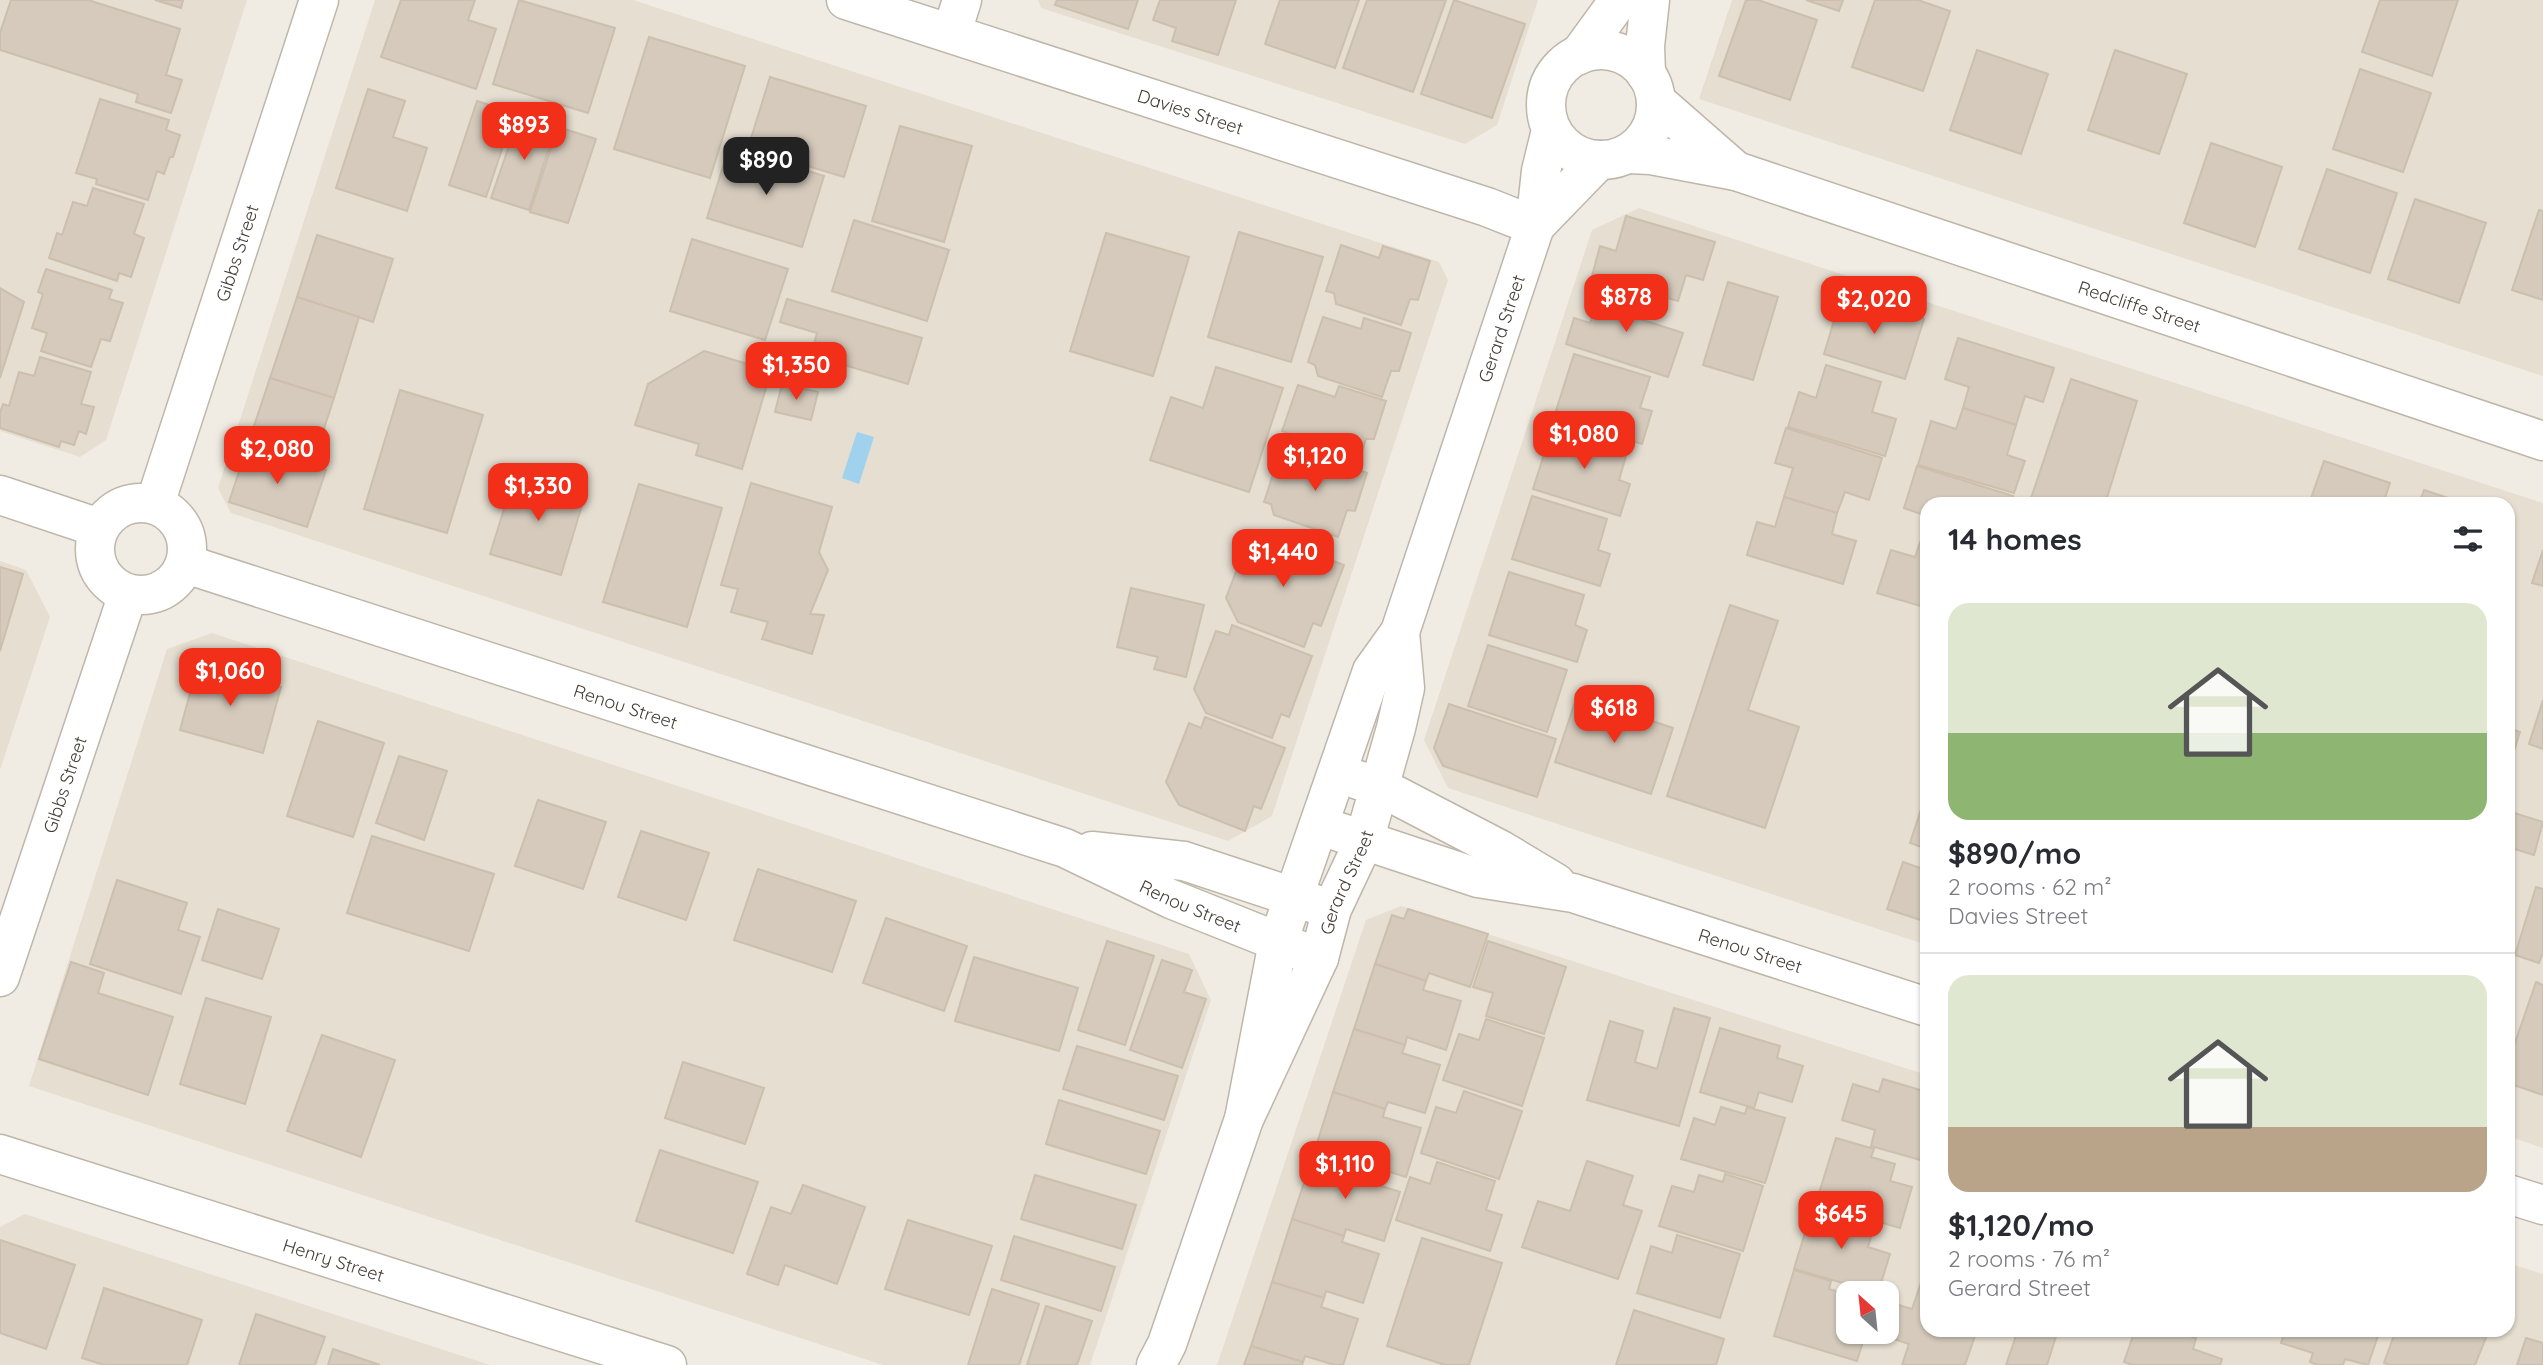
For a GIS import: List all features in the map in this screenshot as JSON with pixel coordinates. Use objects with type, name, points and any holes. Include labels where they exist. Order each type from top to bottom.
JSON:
[{"type":"street","name":"Gibbs Street","points":[[155,505],[319,0]]},
{"type":"street","name":"Davies Street","points":[[846,0],[957,16],[1535,226]]},
{"type":"street","points":[[1619,0],[1578,55],[1564,65],[1552,79],[1546,104],[1551,130],[1559,142],[1584,158],[1613,157],[1640,144],[1656,116],[1645,46],[1650,0]]},
{"type":"street","points":[[1578,55],[1597,51],[1616,52],[1633,60],[1651,87]]},
{"type":"street","name":"Redcliffe Street","points":[[1651,87],[1736,171]]},
{"type":"street","name":"Gerard Street","points":[[1244,1119],[1279,942],[1372,671],[1400,632],[1535,226],[1541,171],[1551,130]]},
{"type":"street","name":"Redcliffe Street","points":[[1613,157],[1650,155],[1736,171],[2543,441]]},
{"type":"street","name":"Gerard Street","points":[[1535,226],[1613,157]]},
{"type":"street","points":[[0,495],[99,528]]},
{"type":"street","points":[[142,502],[155,505],[169,511],[179,522],[187,542],[186,564],[179,577],[156,593],[128,594],[114,587],[102,575],[96,560],[95,544],[99,528],[117,509],[142,502]]},
{"type":"street","name":"Renou Street","points":[[186,564],[1065,848],[1171,899],[1319,958]]},
{"type":"street","name":"Gibbs Street","points":[[0,976],[128,594]]},
{"type":"street","name":"Gerard Street","points":[[1163,1358],[1244,1119],[1319,958],[1332,909],[1364,841],[1405,688],[1400,632]]},
{"type":"street","name":"Renou Street","points":[[1337,773],[1380,787],[1501,850],[1573,893]]},
{"type":"street","name":"Renou Street","points":[[1319,825],[1478,878],[1573,893],[1920,1005]]},
{"type":"street","name":"Renou Street","points":[[1065,848],[1184,861],[1332,909]]},
{"type":"street","name":"Henry Street","points":[[0,1154],[667,1365]]},
{"type":"street","points":[[2515,1196],[2543,1205]]},
{"type":"shaded area","points":[[0,0],[247,0],[106,440],[80,457],[0,431]]},
{"type":"shaded area","points":[[375,0],[633,0],[1439,262],[1448,280],[1272,816],[1228,841],[231,513],[218,488]]},
{"type":"shaded area","points":[[1038,0],[1538,0],[1497,125],[1465,144],[1041,8]]},
{"type":"shaded area","points":[[1732,0],[2543,0],[2543,376],[1699,99]]},
{"type":"shaded area","points":[[1639,208],[2543,503],[2543,1148],[2515,1138],[2515,497],[1920,497],[1920,943],[1448,788],[1424,740],[1592,230]]},
{"type":"shaded area","points":[[0,561],[26,570],[50,617],[0,770]]},
{"type":"shaded area","points":[[212,633],[1189,954],[1211,1000],[1090,1365],[883,1365],[29,1086],[167,649]]},
{"type":"shaded area","points":[[1401,906],[1920,1073],[1920,1337],[2515,1337],[2515,1265],[2543,1274],[2543,1365],[1217,1365],[1366,920]]},
{"type":"shaded area","points":[[25,1214],[490,1365],[0,1365],[0,1227]]},
{"type":"water","points":[[857,432],[874,437],[859,484],[842,478]]},
{"type":"building","points":[[11,0],[88,0],[180,29],[166,75],[182,80],[171,113],[136,102],[138,94],[0,50],[0,33]]},
{"type":"building","points":[[155,0],[183,0],[181,8]]},
{"type":"building","points":[[401,0],[475,0],[468,20],[496,29],[476,89],[381,57]]},
{"type":"building","points":[[519,0],[615,28],[588,113],[493,84]]},
{"type":"building","points":[[1057,0],[1138,0],[1128,29],[1055,5]]},
{"type":"building","points":[[1160,0],[1236,0],[1218,55],[1172,41],[1176,28],[1153,20]]},
{"type":"building","points":[[1280,0],[1359,0],[1335,68],[1265,44]]},
{"type":"building","points":[[1367,0],[1446,0],[1413,92],[1343,68]]},
{"type":"building","points":[[1454,0],[1525,24],[1492,118],[1421,94]]},
{"type":"building","points":[[1746,0],[1758,0],[1817,20],[1790,100],[1719,76]]},
{"type":"building","points":[[1806,0],[1843,0],[1839,11]]},
{"type":"building","points":[[1875,0],[1918,0],[1950,11],[1923,91],[1852,67]]},
{"type":"building","points":[[2380,0],[2458,0],[2432,76],[2362,52]]},
{"type":"building","points":[[649,37],[745,66],[710,178],[614,149]]},
{"type":"building","points":[[1977,50],[2048,74],[2021,154],[1950,130]]},
{"type":"building","points":[[2115,50],[2187,74],[2159,154],[2088,130]]},
{"type":"building","points":[[2360,69],[2431,93],[2403,172],[2333,149]]},
{"type":"building","points":[[770,77],[866,106],[844,177],[748,148]]},
{"type":"building","points":[[368,89],[405,101],[393,137],[427,148],[407,211],[336,188]]},
{"type":"building","points":[[100,99],[169,120],[166,130],[180,135],[164,174],[157,171],[148,200],[96,184],[97,179],[76,173]]},
{"type":"building","points":[[477,101],[514,113],[486,197],[449,185]]},
{"type":"building","points":[[520,114],[556,126],[529,210],[491,198]]},
{"type":"building","points":[[900,126],[972,146],[944,242],[872,221]]},
{"type":"building","points":[[558,127],[596,139],[568,223],[530,212]]},
{"type":"building","points":[[2211,143],[2282,167],[2255,247],[2184,223]]},
{"type":"building","points":[[729,147],[824,176],[802,247],[707,218]]},
{"type":"building","points":[[2327,169],[2397,193],[2370,273],[2299,249]]},
{"type":"building","points":[[93,188],[144,204],[134,234],[144,238],[131,277],[119,273],[117,281],[49,258],[57,233],[62,235],[73,202],[87,206]]},
{"type":"building","points":[[2415,199],[2486,223],[2459,303],[2388,279]]},
{"type":"building","points":[[2539,210],[2543,211],[2543,300],[2512,290]]},
{"type":"building","points":[[1626,216],[1715,242],[1703,280],[1686,275],[1678,301],[1592,276],[1600,246],[1616,251]]},
{"type":"building","points":[[854,220],[949,250],[927,321],[832,291]]},
{"type":"building","points":[[1239,232],[1323,257],[1291,362],[1208,337]]},
{"type":"building","points":[[1106,233],[1189,257],[1153,376],[1070,351]]},
{"type":"building","points":[[317,235],[393,259],[373,322],[297,297]]},
{"type":"building","points":[[692,239],[788,269],[765,340],[670,311]]},
{"type":"building","points":[[1341,245],[1379,258],[1383,246],[1430,261],[1418,300],[1410,299],[1401,325],[1336,304],[1334,293],[1326,291]]},
{"type":"building","points":[[46,269],[112,290],[109,299],[123,303],[110,341],[101,339],[91,367],[41,351],[47,333],[32,328],[43,294],[38,292]]},
{"type":"building","points":[[1728,282],[1778,297],[1753,380],[1703,365]]},
{"type":"building","points":[[1603,286],[1646,300],[1640,319],[1683,333],[1668,377],[1566,344],[1574,318],[1590,323]]},
{"type":"building","points":[[0,288],[24,302],[0,378]]},
{"type":"building","points":[[1842,294],[1924,319],[1905,379],[1824,354]]},
{"type":"building","points":[[297,297],[359,317],[334,398],[270,378]]},
{"type":"building","points":[[787,299],[922,338],[908,384],[811,355],[817,333],[780,322]]},
{"type":"building","points":[[1323,317],[1361,329],[1364,318],[1411,333],[1399,371],[1391,371],[1382,397],[1318,376],[1315,365],[1308,362]]},
{"type":"building","points":[[1958,338],[2054,368],[2043,402],[2025,396],[2016,425],[1963,408],[1969,387],[1945,379]]},
{"type":"building","points":[[704,351],[771,371],[742,469],[696,455],[699,444],[635,425],[648,384]]},
{"type":"building","points":[[1574,354],[1650,377],[1640,408],[1652,411],[1642,444],[1554,417]]},
{"type":"building","points":[[40,357],[91,372],[81,404],[94,407],[86,434],[79,431],[74,445],[61,441],[59,447],[0,428],[3,404],[9,406],[19,372],[34,376]]},
{"type":"building","points":[[1826,365],[1881,382],[1872,412],[1896,419],[1885,456],[1788,427],[1799,392],[1816,398]]},
{"type":"building","points":[[1216,367],[1283,388],[1249,492],[1150,460],[1171,397],[1203,408]]},
{"type":"building","points":[[270,378],[334,398],[312,465],[248,444]]},
{"type":"building","points":[[2071,379],[2137,401],[2107,497],[2031,497]]},
{"type":"building","points":[[782,384],[818,392],[811,420],[775,412]]},
{"type":"building","points":[[1298,385],[1335,397],[1339,386],[1386,401],[1374,439],[1366,439],[1357,466],[1292,444],[1290,434],[1282,431]]},
{"type":"building","points":[[400,390],[483,415],[447,533],[364,509]]},
{"type":"building","points":[[1963,408],[2016,425],[2007,455],[2025,461],[2014,493],[1918,465],[1931,421],[1956,429]]},
{"type":"building","points":[[1553,426],[1628,449],[1619,480],[1630,484],[1620,516],[1533,489]]},
{"type":"building","points":[[1786,428],[1882,458],[1869,500],[1845,492],[1837,513],[1784,497],[1793,468],[1775,463]]},
{"type":"building","points":[[248,444],[326,470],[307,527],[229,502]]},
{"type":"building","points":[[1279,456],[1316,469],[1320,457],[1367,473],[1355,511],[1347,510],[1338,537],[1274,515],[1271,504],[1264,502]]},
{"type":"building","points":[[2324,461],[2390,483],[2385,497],[2311,497]]},
{"type":"building","points":[[1917,466],[2013,496],[1920,497],[1920,514],[1904,508]]},
{"type":"building","points":[[516,471],[586,492],[561,575],[490,554]]},
{"type":"building","points":[[751,483],[832,507],[819,552],[828,570],[810,614],[824,615],[812,654],[762,639],[768,622],[731,612],[738,589],[721,585]]},
{"type":"building","points":[[639,484],[722,508],[687,627],[603,602]]},
{"type":"building","points":[[2424,490],[2445,497],[2422,497]]},
{"type":"building","points":[[1532,496],[1607,519],[1598,550],[1610,554],[1600,586],[1512,559]]},
{"type":"building","points":[[1784,497],[1837,513],[1832,534],[1856,541],[1843,584],[1747,555],[1757,522],[1775,527]]},
{"type":"building","points":[[1264,534],[1344,565],[1321,626],[1313,623],[1304,647],[1238,622],[1226,598],[1248,540],[1261,544]]},
{"type":"building","points":[[1920,543],[1920,606],[1877,593],[1891,550],[1915,557]]},
{"type":"building","points":[[2543,550],[2543,586],[2532,583]]},
{"type":"building","points":[[0,567],[23,574],[0,651]]},
{"type":"building","points":[[1509,572],[1584,595],[1575,625],[1587,630],[1577,662],[1489,635]]},
{"type":"building","points":[[1131,588],[1204,605],[1186,677],[1154,669],[1158,657],[1117,647]]},
{"type":"building","points":[[1730,605],[1778,621],[1748,710],[1799,727],[1765,828],[1667,796]]},
{"type":"building","points":[[1232,625],[1312,656],[1289,717],[1281,714],[1272,738],[1206,713],[1194,689],[1216,631],[1229,635]]},
{"type":"building","points":[[1488,645],[1567,670],[1547,732],[1468,706]]},
{"type":"building","points":[[198,664],[281,687],[263,753],[180,730]]},
{"type":"building","points":[[1577,696],[1673,728],[1651,794],[1555,762]]},
{"type":"building","points":[[2543,700],[2543,749],[2529,744]]},
{"type":"building","points":[[1449,704],[1556,739],[1537,797],[1443,766],[1434,748]]},
{"type":"building","points":[[1205,717],[1285,748],[1261,809],[1254,806],[1245,831],[1179,805],[1166,782],[1189,723],[1201,728]]},
{"type":"building","points":[[318,721],[384,743],[353,837],[287,816]]},
{"type":"building","points":[[2515,730],[2520,732],[2515,748]]},
{"type":"building","points":[[399,756],[447,771],[424,840],[376,823]]},
{"type":"building","points":[[538,800],[606,822],[583,889],[515,866]]},
{"type":"building","points":[[1920,812],[1920,847],[1910,843]]},
{"type":"building","points":[[2515,813],[2543,822],[2534,855],[2515,849]]},
{"type":"building","points":[[641,831],[709,853],[686,920],[618,897]]},
{"type":"building","points":[[372,836],[494,874],[469,951],[347,913]]},
{"type":"building","points":[[1903,862],[1920,868],[1920,920],[1887,909]]},
{"type":"building","points":[[758,869],[856,901],[832,972],[734,940]]},
{"type":"building","points":[[117,880],[187,903],[178,930],[200,937],[181,994],[90,964]]},
{"type":"building","points":[[2536,887],[2543,889],[2543,952],[2539,963],[2515,955]]},
{"type":"building","points":[[218,909],[279,929],[262,979],[202,960]]},
{"type":"building","points":[[1408,909],[1488,934],[1470,987],[1429,973],[1426,981],[1375,964],[1392,915],[1404,919]]},
{"type":"building","points":[[886,918],[967,946],[944,1011],[863,983]]},
{"type":"building","points":[[1107,941],[1154,956],[1125,1045],[1078,1030]]},
{"type":"building","points":[[1488,941],[1566,967],[1544,1034],[1486,1016],[1493,993],[1473,987]]},
{"type":"building","points":[[974,957],[1078,988],[1059,1051],[955,1021]]},
{"type":"building","points":[[1162,960],[1192,970],[1184,992],[1206,999],[1182,1068],[1130,1050]]},
{"type":"building","points":[[71,962],[104,973],[98,993],[173,1017],[148,1095],[39,1059]]},
{"type":"building","points":[[1375,964],[1426,981],[1423,990],[1461,1001],[1446,1050],[1407,1037],[1405,1045],[1354,1029]]},
{"type":"building","points":[[2536,982],[2543,985],[2543,1095],[2515,1085],[2515,1043]]},
{"type":"building","points":[[206,998],[271,1017],[245,1104],[180,1084]]},
{"type":"building","points":[[1674,1008],[1710,1018],[1679,1126],[1587,1100],[1610,1021],[1643,1031],[1635,1062],[1657,1069]]},
{"type":"building","points":[[1486,1019],[1544,1038],[1522,1106],[1443,1080],[1459,1034],[1479,1040]]},
{"type":"building","points":[[1720,1028],[1780,1046],[1777,1058],[1803,1066],[1792,1102],[1759,1092],[1754,1108],[1700,1092]]},
{"type":"building","points":[[1354,1029],[1405,1045],[1402,1053],[1440,1065],[1425,1113],[1388,1102],[1385,1109],[1333,1092]]},
{"type":"building","points":[[322,1035],[395,1060],[361,1157],[287,1131]]},
{"type":"building","points":[[1077,1046],[1178,1076],[1164,1120],[1063,1089]]},
{"type":"building","points":[[683,1062],[764,1088],[745,1144],[665,1118]]},
{"type":"building","points":[[1883,1079],[1920,1090],[1920,1160],[1871,1146],[1875,1130],[1842,1120],[1853,1084],[1879,1092]]},
{"type":"building","points":[[1464,1091],[1522,1111],[1499,1179],[1421,1153],[1436,1107],[1456,1113]]},
{"type":"building","points":[[1333,1092],[1385,1109],[1383,1117],[1421,1128],[1406,1177],[1368,1165],[1366,1172],[1313,1156]]},
{"type":"building","points":[[1059,1100],[1160,1131],[1146,1174],[1046,1144]]},
{"type":"building","points":[[1721,1107],[1745,1114],[1747,1107],[1785,1118],[1765,1183],[1681,1159],[1694,1118],[1715,1125]]},
{"type":"building","points":[[1836,1138],[1874,1149],[1871,1157],[1895,1164],[1890,1181],[1912,1187],[1900,1228],[1816,1203]]},
{"type":"building","points":[[660,1150],[758,1182],[733,1253],[636,1221]]},
{"type":"building","points":[[1313,1156],[1366,1172],[1363,1180],[1400,1192],[1384,1241],[1346,1229],[1344,1236],[1292,1219]]},
{"type":"building","points":[[1587,1161],[1633,1176],[1623,1205],[1642,1211],[1618,1279],[1522,1247],[1538,1201],[1570,1211]]},
{"type":"building","points":[[1437,1162],[1495,1181],[1486,1210],[1502,1215],[1490,1251],[1396,1220],[1410,1177],[1430,1184]]},
{"type":"building","points":[[1725,1174],[1763,1186],[1743,1251],[1659,1226],[1672,1186],[1694,1192],[1699,1175],[1723,1182]]},
{"type":"building","points":[[1035,1175],[1136,1205],[1122,1249],[1021,1219]]},
{"type":"building","points":[[803,1185],[865,1207],[837,1284],[785,1265],[778,1285],[747,1274],[771,1207],[791,1214]]},
{"type":"building","points":[[1814,1203],[1852,1214],[1849,1222],[1873,1230],[1868,1247],[1890,1254],[1882,1281],[1836,1281],[1794,1269]]},
{"type":"building","points":[[1292,1219],[1344,1236],[1342,1242],[1379,1254],[1363,1303],[1326,1291],[1324,1298],[1272,1282]]},
{"type":"building","points":[[908,1220],[992,1246],[969,1315],[885,1289]]},
{"type":"building","points":[[1677,1235],[1740,1254],[1720,1318],[1637,1293],[1651,1246],[1672,1253]]},
{"type":"building","points":[[1014,1236],[1115,1267],[1101,1311],[1001,1280]]},
{"type":"building","points":[[1422,1238],[1502,1263],[1469,1365],[1445,1365],[1387,1346]]},
{"type":"building","points":[[0,1240],[75,1265],[46,1349],[0,1333]]},
{"type":"building","points":[[1794,1270],[1831,1281],[1829,1289],[1836,1291],[1836,1344],[1862,1344],[1857,1361],[1774,1336]]},
{"type":"building","points":[[1272,1282],[1324,1298],[1321,1307],[1358,1319],[1343,1365],[1305,1356],[1303,1362],[1251,1346]]},
{"type":"building","points":[[1920,1286],[1920,1337],[1975,1337],[1965,1365],[1902,1365],[1909,1344],[1899,1341],[1899,1305],[1912,1309]]},
{"type":"building","points":[[104,1288],[202,1320],[187,1365],[104,1365],[82,1358]]},
{"type":"building","points":[[992,1289],[1039,1304],[1019,1365],[968,1365]]},
{"type":"building","points":[[1046,1306],[1092,1321],[1077,1365],[1027,1365]]},
{"type":"building","points":[[1634,1310],[1724,1339],[1716,1365],[1616,1365]]},
{"type":"building","points":[[256,1314],[325,1337],[315,1365],[239,1365]]},
{"type":"building","points":[[2016,1337],[2056,1337],[2047,1365],[2006,1365]]},
{"type":"building","points":[[2133,1337],[2193,1337],[2196,1338],[2193,1349],[2222,1359],[2220,1365],[2132,1365],[2124,1362]]},
{"type":"building","points":[[2283,1337],[2378,1337],[2368,1365],[2345,1359],[2343,1365],[2318,1365],[2310,1362],[2313,1353],[2281,1343]]},
{"type":"building","points":[[2393,1337],[2486,1337],[2475,1365],[2384,1363]]},
{"type":"building","points":[[2526,1338],[2543,1343],[2543,1365],[2517,1365]]},
{"type":"building","points":[[1251,1346],[1303,1362],[1302,1365],[1244,1365]]},
{"type":"building","points":[[333,1349],[380,1365],[328,1365]]}]
